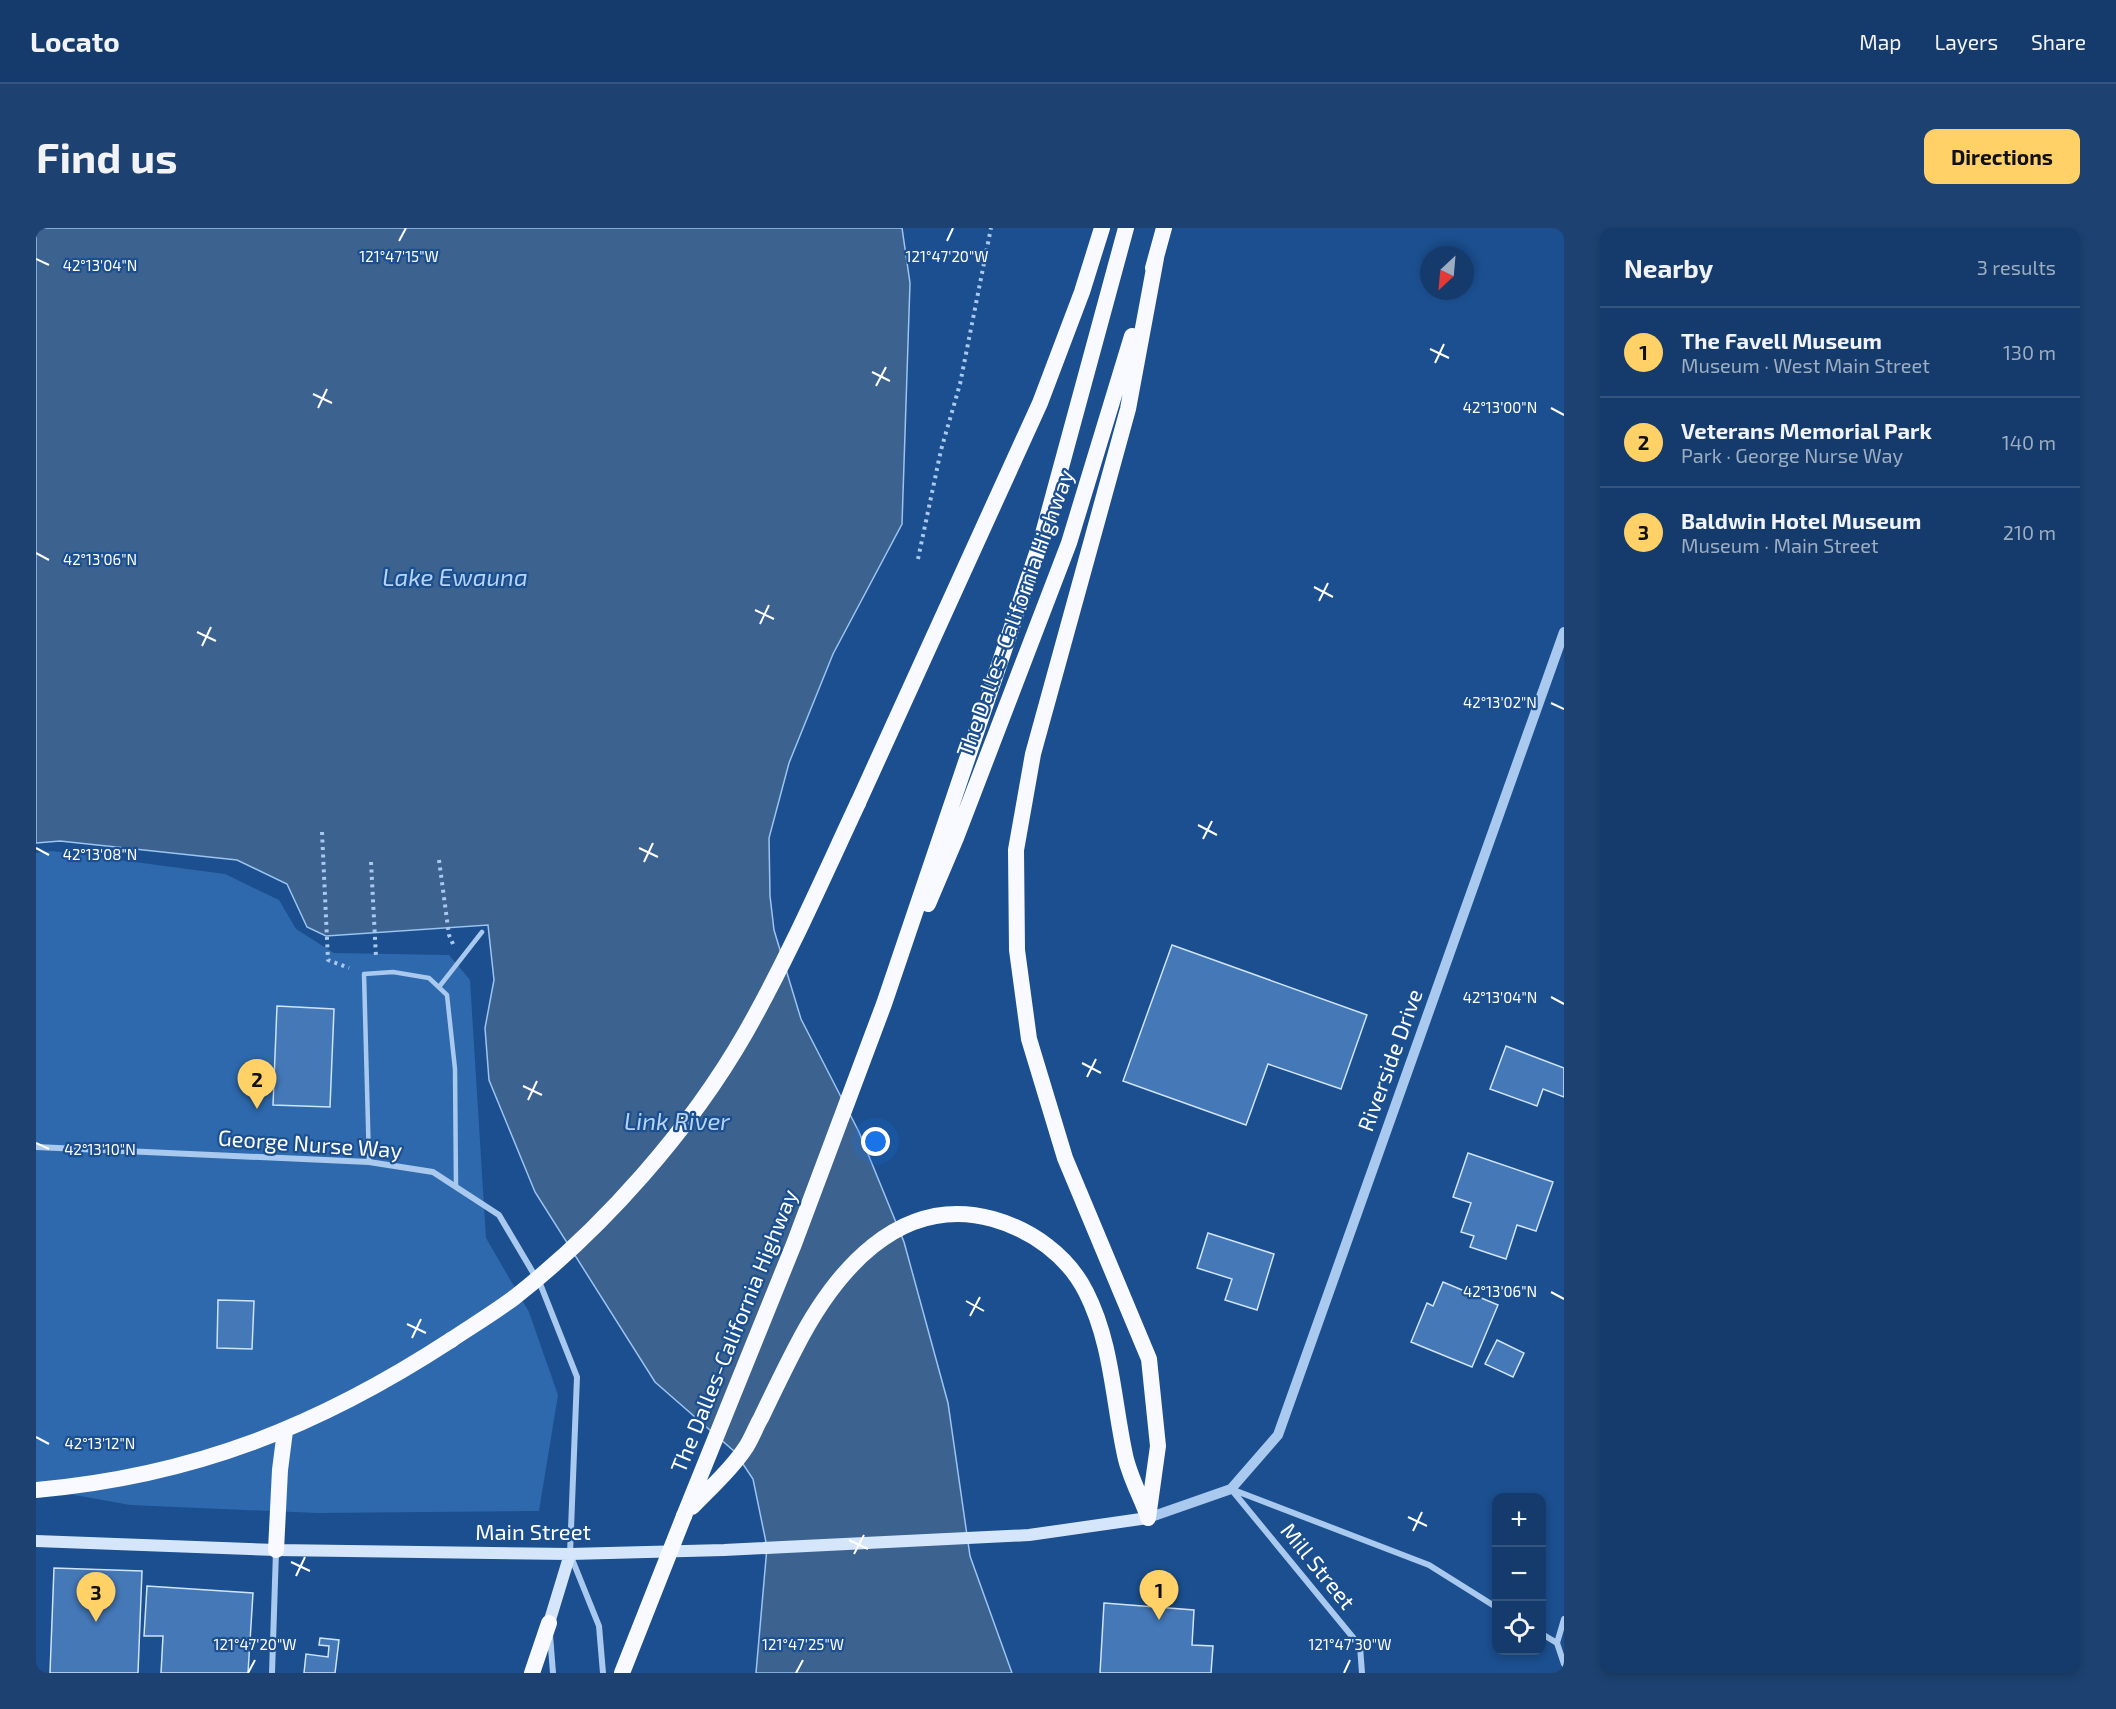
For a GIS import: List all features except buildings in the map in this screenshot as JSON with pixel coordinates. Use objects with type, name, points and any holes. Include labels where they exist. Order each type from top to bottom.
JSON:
[{"type":"highway","points":[[36,1490],[86,1486],[159,1472],[285,1431],[354,1399],[402,1372],[514,1297],[606,1215],[657,1158],[704,1097],[746,1033],[791,946],[1040,404],[1082,292],[1102,228]]},
{"type":"highway","name":"The Dalles-California Highway","points":[[622,1673],[794,1244],[884,1004],[1041,541],[1126,228]]},
{"type":"highway","name":"The Dalles-California Highway","points":[[884,1004],[956,838],[1069,543],[1164,228]]},
{"type":"highway","points":[[1148,1518],[1158,1446],[1149,1359],[1065,1158],[1029,1039],[1017,950],[1016,850],[1033,754],[1128,410],[1156,258]]},
{"type":"highway","points":[[684,1516],[744,1450],[796,1346],[826,1294],[856,1260],[894,1230],[927,1217],[968,1214],[1011,1224],[1040,1241],[1067,1262],[1086,1291],[1099,1323],[1125,1457],[1148,1518]]},
{"type":"highway","points":[[276,1550],[280,1470],[285,1431]]},
{"type":"highway","points":[[532,1673],[549,1623]]},
{"type":"main road","name":"Main Street","points":[[36,1541],[276,1550],[570,1554],[724,1550],[1029,1535],[1148,1518]]},
{"type":"main road","points":[[549,1623],[570,1554]]},
{"type":"street","name":"Riverside Drive","points":[[1231,1489],[1278,1435],[1564,632]]},
{"type":"street","name":"George Nurse Way","points":[[36,1147],[369,1162],[433,1172],[499,1215],[541,1286],[577,1377],[570,1554]]},
{"type":"street","points":[[1148,1518],[1231,1489],[1429,1565],[1492,1603]]},
{"type":"street","name":"Mill Street","points":[[1231,1489],[1360,1646],[1362,1673]]},
{"type":"street","points":[[272,1673],[276,1550]]},
{"type":"street","points":[[570,1554],[599,1626],[603,1673]]},
{"type":"street","points":[[1564,1619],[1557,1643],[1564,1664]]},
{"type":"street","points":[[549,1623],[553,1673]]},
{"type":"street","points":[[1546,1636],[1557,1643]]},
{"type":"lane","points":[[439,987],[482,932]]},
{"type":"lane","points":[[369,1162],[364,974],[393,972],[429,978],[447,995],[456,1069],[456,1187]]},
{"type":"path","points":[[918,560],[941,450],[960,384],[991,228]]},
{"type":"path","points":[[322,832],[328,960],[364,974]]},
{"type":"path","points":[[439,860],[449,935]]},
{"type":"path","points":[[370,862],[376,973]]},
{"type":"shaded area","points":[[52,851],[225,874],[279,900],[296,929],[334,953],[449,955],[470,980],[486,1238],[529,1312],[558,1395],[539,1511],[317,1513],[130,1505],[36,1488],[36,853]]},
{"type":"water","name":"Lake Ewauna","points":[[36,228],[902,228],[910,283],[902,524],[833,654],[789,763],[769,838],[770,896],[774,930],[801,1019],[859,1132],[904,1242],[948,1403],[970,1556],[1012,1673],[756,1673],[767,1547],[753,1479],[735,1452],[655,1382],[535,1192],[489,1080],[485,1028],[494,980],[488,925],[326,936],[307,927],[287,884],[237,860],[60,841],[36,843]]},
{"type":"place","name":"Veterans Memorial Park","points":[[257,1109]]},
{"type":"place","name":"The Favell Museum","points":[[1159,1620]]},
{"type":"place","name":"Baldwin Hotel Museum","points":[[96,1622]]},
{"type":"water label","name":"Link River","points":[[677,1122]]}]
